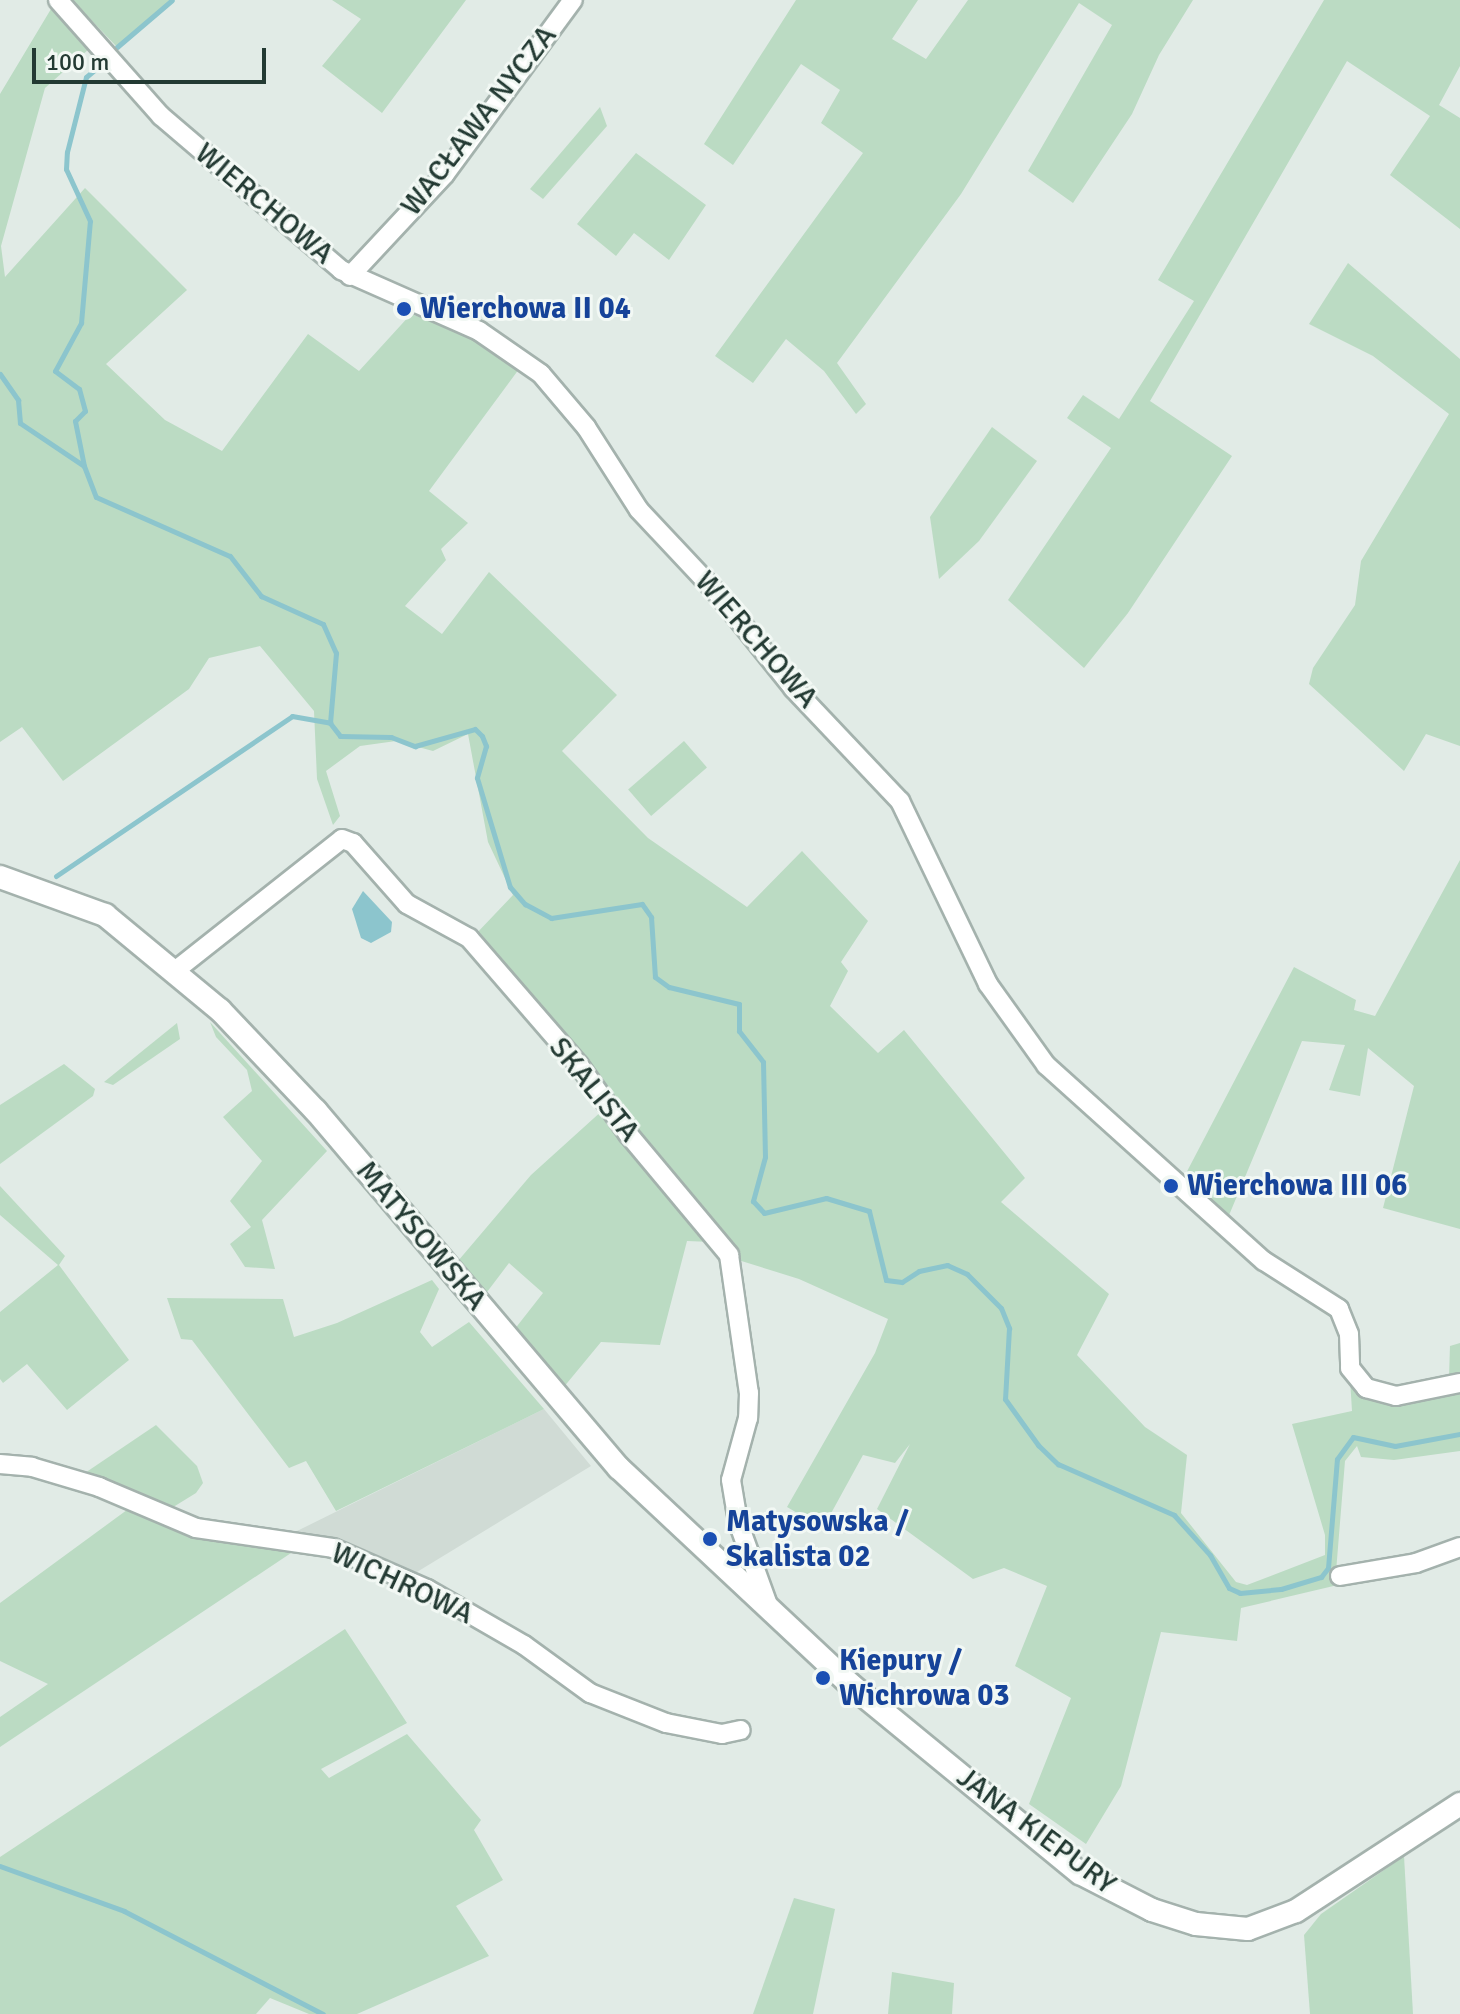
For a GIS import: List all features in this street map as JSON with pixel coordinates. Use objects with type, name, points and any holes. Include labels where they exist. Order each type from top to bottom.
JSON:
[{"type":"street","name":"WIERCHOWA","points":[[58,0],[161,116],[350,276],[479,331],[541,374],[586,427],[639,510],[717,593],[793,688],[900,801],[988,984],[1046,1065],[1264,1261],[1339,1309],[1349,1334],[1350,1368],[1355,1379],[1381,1395],[1417,1394],[1460,1383]]},
{"type":"street","name":"WACŁAWA NYCZA","points":[[350,276],[445,174],[573,0]]},
{"type":"street","name":"SKALISTA","points":[[176,970],[342,839],[353,843],[407,904],[469,938],[579,1065],[628,1134],[729,1255],[749,1393],[748,1418],[731,1480],[738,1522],[768,1605]]},
{"type":"street","name":"MATYSOWSKA","points":[[0,877],[105,915],[176,970],[287,1077],[611,1460],[768,1605],[806,1645]]},
{"type":"street","name":"WICHROWA","points":[[0,1464],[32,1467],[99,1487],[196,1528],[333,1548],[427,1589],[524,1645],[590,1693],[666,1723],[722,1734],[741,1730]]},
{"type":"street","points":[[1340,1576],[1416,1563],[1460,1547]]},
{"type":"street","name":"JANA KIEPURY","points":[[806,1645],[1080,1873],[1152,1910],[1196,1924],[1228,1930],[1279,1920],[1460,1804]]},
{"type":"shaded area","points":[[544,1409],[591,1466],[412,1575],[336,1539],[295,1532]]},
{"type":"green space","points":[[72,0],[171,0],[117,47]]},
{"type":"green space","points":[[332,0],[466,0],[382,113],[322,66],[361,19]]},
{"type":"green space","points":[[796,0],[918,0],[892,39],[926,59],[968,0],[1193,0],[1159,55],[1132,114],[1073,203],[1028,171],[1112,25],[1079,3],[961,194],[837,363],[866,404],[856,414],[824,371],[786,339],[753,383],[715,356],[863,153],[821,123],[840,90],[801,64],[733,165],[704,144]]},
{"type":"green space","points":[[1324,0],[1460,0],[1460,66],[1439,105],[1460,118],[1460,229],[1390,175],[1430,116],[1347,61],[1150,401],[1232,456],[1128,613],[1084,668],[1008,600],[1111,448],[1067,418],[1083,395],[1119,419],[1194,301],[1158,280]]},
{"type":"green space","points":[[51,9],[89,49],[45,88],[1,246],[5,277],[85,188],[187,290],[106,364],[165,420],[222,451],[308,334],[359,371],[411,314],[475,337],[519,369],[429,491],[468,523],[441,549],[446,560],[405,606],[442,634],[489,572],[617,695],[562,751],[648,838],[747,907],[802,851],[868,921],[841,962],[848,971],[830,1006],[878,1053],[904,1030],[1025,1178],[1001,1202],[1109,1294],[1077,1355],[1145,1427],[1187,1455],[1181,1513],[1236,1582],[1247,1585],[1325,1555],[1325,1535],[1292,1424],[1352,1411],[1350,1379],[1384,1400],[1460,1388],[1460,1451],[1394,1460],[1361,1457],[1357,1446],[1345,1461],[1336,1572],[1329,1577],[1342,1584],[1241,1608],[1237,1641],[1161,1632],[1121,1786],[1086,1844],[1029,1804],[1071,1698],[1015,1666],[1047,1586],[1004,1568],[973,1579],[877,1509],[910,1444],[895,1463],[863,1455],[823,1528],[787,1507],[875,1353],[888,1319],[799,1279],[735,1259],[723,1263],[712,1242],[687,1241],[660,1345],[601,1342],[563,1388],[514,1330],[543,1293],[509,1263],[484,1296],[458,1261],[531,1175],[604,1109],[596,1074],[474,936],[513,895],[488,842],[468,734],[433,751],[396,741],[360,746],[326,771],[340,816],[333,825],[317,779],[314,711],[260,646],[209,658],[189,689],[63,781],[22,727],[0,742],[0,94]]},
{"type":"green space","points":[[600,107],[607,126],[543,199],[530,189]]},
{"type":"green space","points":[[636,153],[706,205],[669,260],[634,233],[616,256],[577,224]]},
{"type":"green space","points":[[1348,263],[1460,359],[1460,746],[1426,734],[1404,771],[1309,684],[1313,668],[1355,605],[1361,561],[1449,414],[1373,356],[1309,324]]},
{"type":"green space","points":[[992,427],[1037,461],[979,541],[939,579],[930,517]]},
{"type":"green space","points":[[684,741],[707,767],[651,816],[628,790]]},
{"type":"green space","points":[[1460,860],[1460,1229],[1383,1208],[1414,1086],[1368,1048],[1360,1096],[1329,1090],[1345,1045],[1302,1041],[1227,1220],[1182,1181],[1294,967],[1356,1000],[1354,1010],[1375,1016]]},
{"type":"green space","points":[[210,1022],[327,1151],[262,1220],[275,1269],[245,1267],[230,1244],[251,1227],[230,1201],[262,1161],[223,1117],[252,1091],[247,1070],[216,1037]]},
{"type":"green space","points":[[177,1023],[180,1039],[113,1085],[104,1082]]},
{"type":"green space","points":[[64,1064],[95,1089],[93,1096],[0,1164],[0,1105]]},
{"type":"green space","points":[[0,1186],[65,1256],[59,1265],[129,1360],[67,1410],[27,1364],[3,1383],[0,1379],[0,1312],[58,1265],[0,1215]]},
{"type":"green space","points":[[432,1280],[439,1289],[420,1332],[432,1347],[469,1322],[544,1409],[336,1511],[306,1461],[289,1468],[192,1340],[181,1339],[167,1298],[283,1299],[294,1337],[337,1323]]},
{"type":"green space","points":[[1460,1343],[1460,1374],[1449,1377],[1450,1346]]},
{"type":"green space","points":[[156,1425],[197,1466],[203,1483],[196,1493],[170,1509],[79,1477]]},
{"type":"green space","points":[[131,1507],[187,1535],[300,1547],[0,1747],[0,1717],[48,1684],[0,1661],[0,1603]]},
{"type":"green space","points":[[345,1629],[407,1723],[321,1769],[329,1778],[407,1734],[481,1820],[474,1830],[503,1880],[456,1906],[489,1956],[357,2014],[309,2014],[270,1998],[256,2014],[0,2014],[0,1857]]},
{"type":"green space","points":[[1404,1856],[1413,2014],[1310,2014],[1304,1935],[1321,1914]]},
{"type":"green space","points":[[794,1898],[835,1909],[813,2014],[753,2014]]},
{"type":"green space","points":[[892,1972],[954,1983],[952,2014],[888,2014]]},
{"type":"water","points":[[363,891],[392,922],[391,932],[371,943],[361,938],[352,909]]},
{"type":"waterway","points":[[117,47],[172,0]]},
{"type":"waterway","points":[[84,466],[75,421],[85,411],[79,389],[55,371],[81,323],[90,221],[66,169],[67,152],[86,77],[99,66]]},
{"type":"waterway","points":[[0,374],[18,400],[20,423],[84,466],[96,497],[230,556],[261,596],[323,624],[336,653],[330,723],[340,736],[391,737],[415,746],[475,729],[482,736],[486,746],[477,778],[510,887],[525,904],[551,918],[642,904],[651,917],[655,977],[669,987],[739,1004],[739,1031],[763,1062],[765,1157],[753,1201],[764,1213],[826,1198],[869,1211],[886,1280],[902,1282],[919,1271],[947,1265],[967,1274],[1001,1308],[1009,1328],[1005,1399],[1038,1445],[1058,1464],[1174,1515],[1210,1555],[1229,1588],[1240,1593],[1281,1589],[1321,1577],[1328,1568],[1337,1459],[1353,1437],[1395,1446],[1460,1434]]},
{"type":"waterway","points":[[56,876],[292,716],[330,723]]},
{"type":"waterway","points":[[0,1866],[124,1911],[323,2014]]},
{"type":"place","name":"Wierchowa II 04","points":[[404,309]]},
{"type":"place","name":"Wierchowa III 06","points":[[1171,1186]]},
{"type":"place","name":"Matysowska / Skalista 02","points":[[710,1539]]},
{"type":"place","name":"Kiepury / Wichrowa 03","points":[[823,1678]]}]
